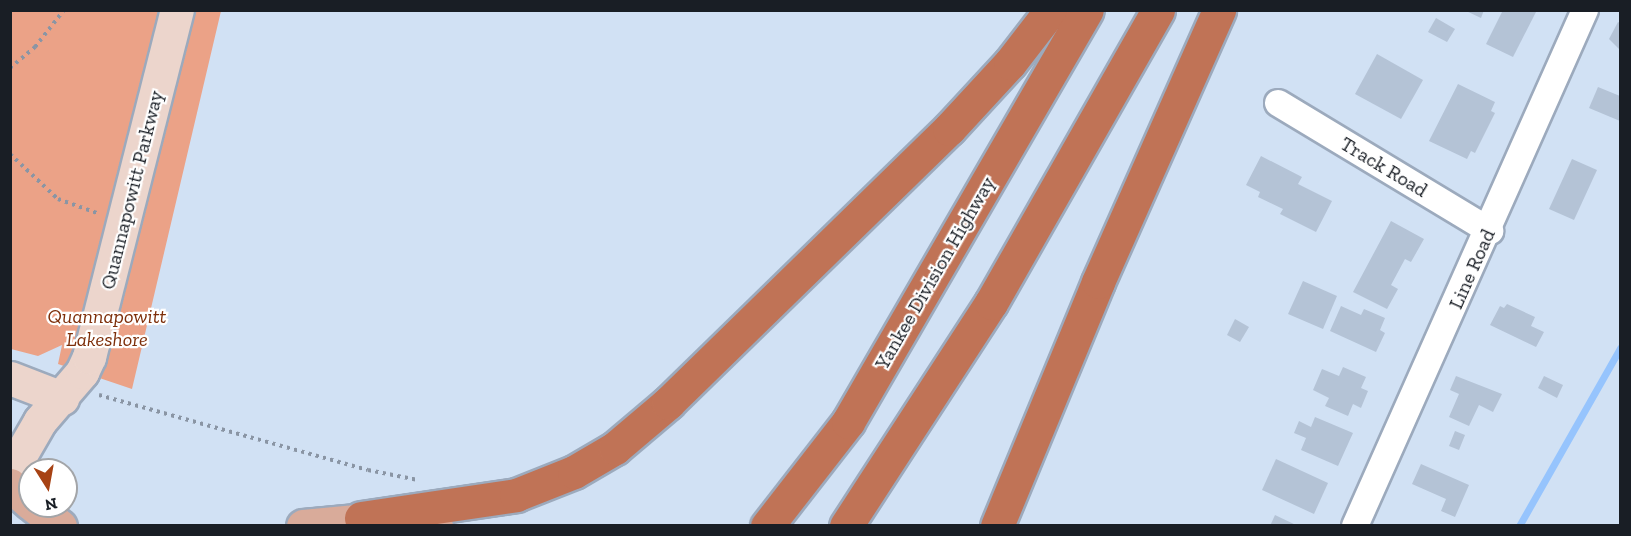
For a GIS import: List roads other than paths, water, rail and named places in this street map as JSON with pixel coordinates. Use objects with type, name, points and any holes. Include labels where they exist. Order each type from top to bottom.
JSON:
[{"type":"highway","points":[[361,518],[516,495],[574,472],[615,448],[668,403],[948,129],[1010,63],[1051,10]]},
{"type":"highway","name":"Yankee Division Highway","points":[[767,525],[848,422],[1086,10]]},
{"type":"highway","points":[[846,525],[991,303],[1158,10]]},
{"type":"highway","points":[[998,525],[1093,293],[1219,10]]},
{"type":"main road","points":[[303,525],[361,518],[396,517],[436,525]]},
{"type":"street","name":"Quannapowitt Parkway","points":[[10,473],[25,427],[62,398],[89,357],[177,10]]},
{"type":"street","name":"Line Road","points":[[1355,525],[1490,231],[1585,10]]},
{"type":"street","name":"Track Road","points":[[1278,103],[1490,231]]},
{"type":"street","points":[[10,378],[62,398]]},
{"type":"waterway","points":[[1519,526],[1620,348]]},
{"type":"park label","name":"Quannapowitt Lakeshore","points":[[107,328]]}]
